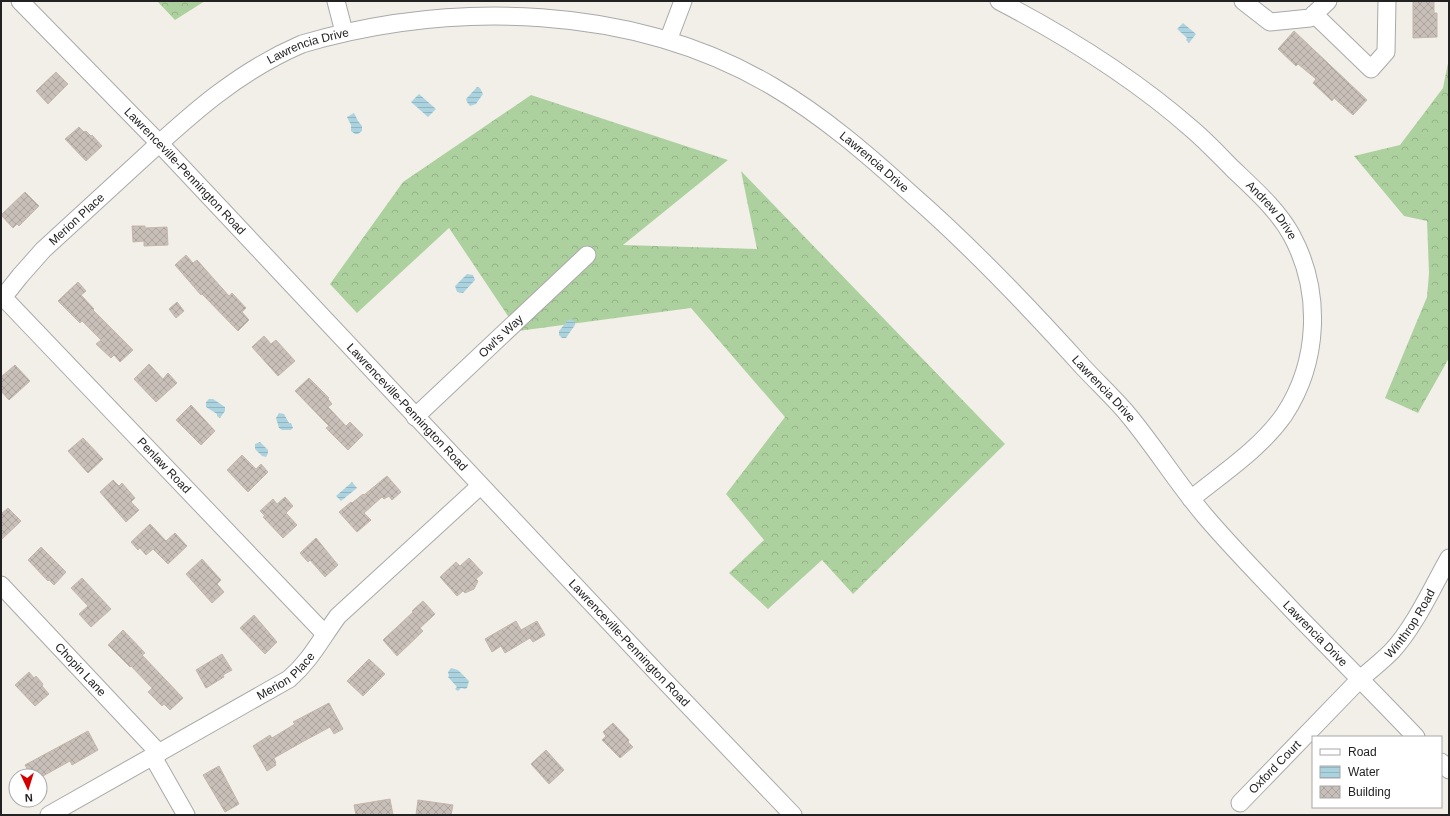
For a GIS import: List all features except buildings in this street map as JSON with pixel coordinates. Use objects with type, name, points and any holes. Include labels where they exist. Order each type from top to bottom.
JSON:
[{"type":"street","name":"Lawrenceville-Pennington Road","points":[[20,1],[159,143],[480,486],[793,815]]},
{"type":"street","points":[[336,1],[343,28]]},
{"type":"street","points":[[669,38],[683,1]]},
{"type":"street","name":"Andrew Drive","points":[[999,1],[1042,23],[1101,60],[1157,100],[1193,130],[1263,198],[1292,236],[1302,257],[1309,280],[1313,325],[1310,349],[1304,375],[1294,397],[1284,415],[1256,447],[1191,499]]},
{"type":"street","points":[[1243,1],[1270,22],[1310,18],[1328,1]]},
{"type":"street","points":[[1314,14],[1371,69],[1386,52],[1387,1]]},
{"type":"street","name":"Lawrencia Drive","points":[[159,143],[201,105],[233,82],[266,62],[301,44],[343,28],[367,21],[436,8],[506,4],[600,19],[669,38],[735,66],[771,85],[806,107],[839,131],[931,211],[981,259],[1121,406],[1145,435],[1191,499],[1233,548],[1415,736]]},
{"type":"street","name":"Merion Place","points":[[2,298],[43,250],[159,143]]},
{"type":"street","name":"Owl's Way","points":[[415,417],[587,255]]},
{"type":"street","name":"Penlaw Road","points":[[2,298],[325,634]]},
{"type":"street","name":"Merion Place","points":[[49,815],[289,679],[301,669],[338,616],[480,486]]},
{"type":"street","name":"Winthrop Road","points":[[1360,679],[1378,665],[1393,650],[1407,631],[1449,558]]},
{"type":"street","name":"Chopin Lane","points":[[1,585],[156,755],[186,815]]},
{"type":"street","name":"Oxford Court","points":[[1240,803],[1360,679]]},
{"type":"green space","points":[[157,1],[205,1],[175,20]]},
{"type":"green space","points":[[1449,58],[1449,358],[1418,413],[1385,398],[1427,297],[1429,273],[1427,221],[1404,216],[1354,156],[1400,145],[1443,88]]},
{"type":"green space","points":[[531,95],[728,160],[623,245],[757,249],[741,171],[1005,444],[853,594],[822,560],[768,609],[729,573],[764,540],[726,494],[785,417],[691,308],[518,331],[449,228],[357,313],[330,284],[403,182]]},
{"type":"water","points":[[1183,23],[1196,34],[1189,43],[1186,40],[1187,38],[1177,29]]},
{"type":"water","points":[[477,87],[480,88],[483,94],[476,104],[470,106],[466,99]]},
{"type":"water","points":[[419,94],[436,109],[428,117],[411,102]]},
{"type":"water","points":[[354,113],[362,126],[362,131],[358,134],[351,131],[351,125],[347,117]]},
{"type":"water","points":[[467,274],[473,275],[475,280],[463,293],[457,292],[455,286]]},
{"type":"water","points":[[572,319],[575,322],[575,325],[566,338],[562,338],[559,335],[559,331],[568,320]]},
{"type":"water","points":[[209,399],[213,399],[225,407],[225,411],[220,418],[217,414],[206,407],[206,402]]},
{"type":"water","points":[[279,413],[284,414],[289,423],[291,423],[293,428],[291,430],[282,430],[279,428],[276,418]]},
{"type":"water","points":[[260,442],[268,450],[266,457],[262,456],[255,449],[255,444]]},
{"type":"water","points":[[352,482],[357,488],[341,501],[336,496]]},
{"type":"water","points":[[451,668],[458,670],[469,681],[467,688],[461,688],[458,691],[455,689],[457,687],[448,677],[448,672]]}]
